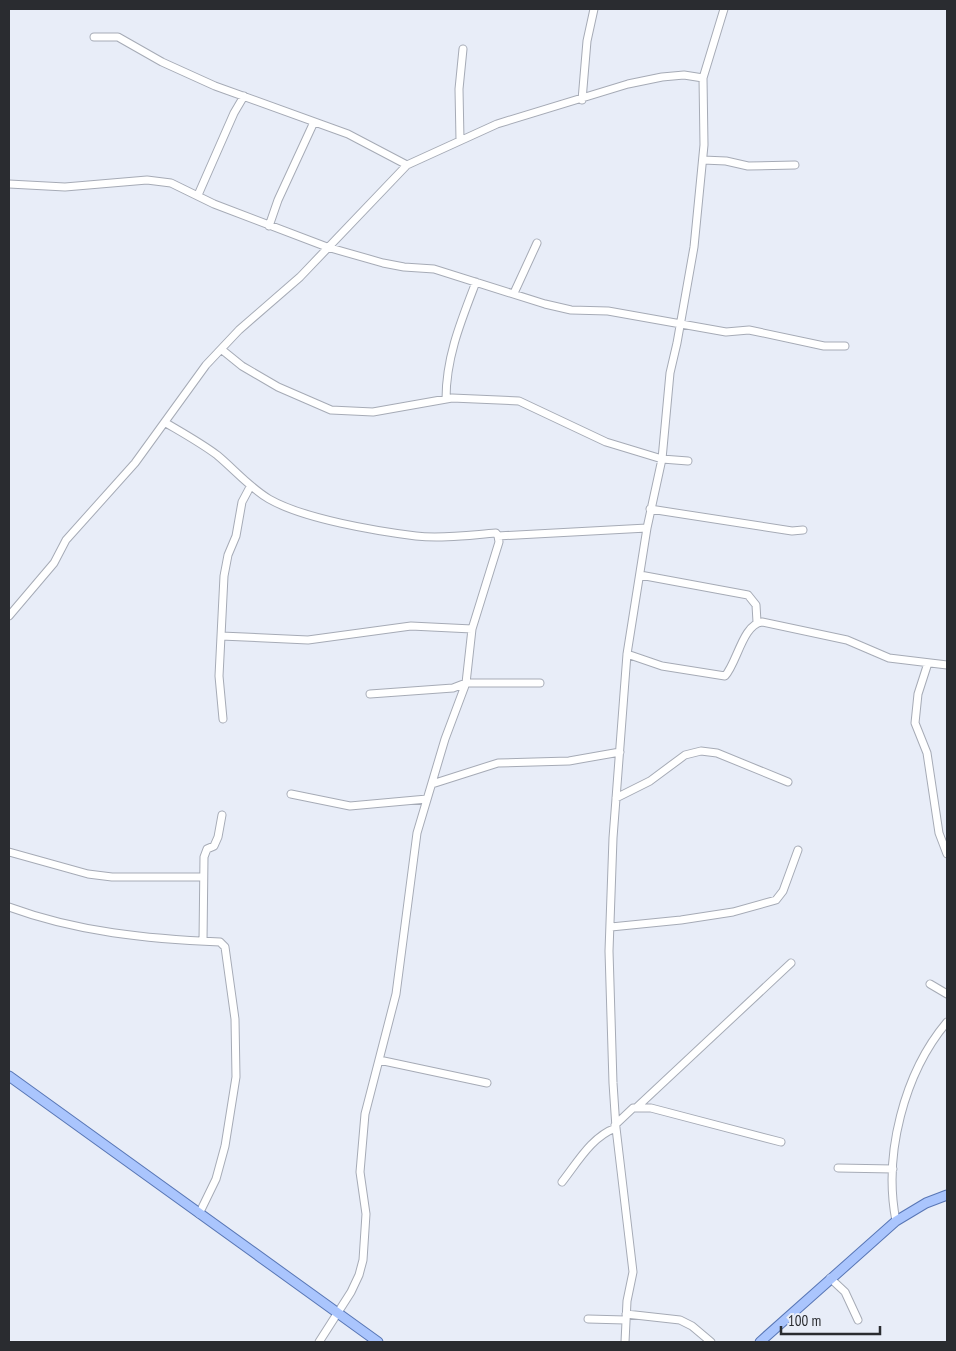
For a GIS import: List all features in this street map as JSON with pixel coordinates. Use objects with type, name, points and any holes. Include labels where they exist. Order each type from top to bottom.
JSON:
[{"type":"main road","points":[[9,1076],[378,1342]]},
{"type":"main road","points":[[760,1342],[896,1221],[926,1203],[947,1195]]},
{"type":"street","points":[[582,100],[587,41],[594,9]]},
{"type":"street","points":[[624,1342],[625,1317],[633,1272],[616,1126],[609,952],[611,927],[610,892],[616,798],[627,654],[650,509],[662,459],[670,373],[694,247],[703,160],[703,78],[724,9]]},
{"type":"street","points":[[94,37],[118,37],[162,62],[215,86],[348,134],[407,165]]},
{"type":"street","points":[[460,140],[459,89],[463,49]]},
{"type":"street","points":[[9,616],[54,564],[66,540],[135,463],[166,423],[206,364],[221,348],[300,277],[407,165],[460,140],[522,116],[582,100],[628,84],[662,77],[684,75],[703,78]]},
{"type":"street","points":[[198,195],[234,112],[244,96]]},
{"type":"street","points":[[269,226],[278,200],[314,122]]},
{"type":"street","points":[[703,160],[726,161],[748,166],[795,165]]},
{"type":"street","points":[[9,184],[66,187],[154,180],[171,183],[269,226],[327,247],[383,263],[404,267],[434,269],[544,304],[571,310],[608,311],[726,332],[749,330],[824,346],[845,346]]},
{"type":"street","points":[[514,293],[537,244]]},
{"type":"street","points":[[446,399],[446,380],[452,345],[476,282]]},
{"type":"street","points":[[221,348],[242,366],[278,387],[331,410],[373,412],[446,399],[482,398],[519,401],[606,442],[662,459],[688,461]]},
{"type":"street","points":[[166,423],[215,454],[250,487],[287,508],[340,523],[417,536],[459,536],[496,533],[498,536],[647,528]]},
{"type":"street","points":[[223,719],[219,676],[224,576],[228,555],[236,536],[242,502],[250,487]]},
{"type":"street","points":[[650,509],[792,531],[803,530]]},
{"type":"street","points":[[319,1342],[359,1275],[363,1260],[366,1232],[360,1172],[361,1147],[367,1106],[396,994],[417,833],[466,684],[472,629],[499,542],[498,536]]},
{"type":"street","points":[[627,654],[662,666],[725,676],[731,669],[745,637],[757,622],[756,605],[748,596],[640,575]]},
{"type":"street","points":[[757,622],[847,640],[889,658],[947,665]]},
{"type":"street","points":[[221,636],[308,640],[411,626],[472,629]]},
{"type":"street","points":[[928,663],[918,694],[915,723],[927,752],[939,833],[947,854]]},
{"type":"street","points":[[370,694],[453,688],[466,684],[540,683]]},
{"type":"street","points":[[616,798],[650,781],[685,755],[701,751],[717,752],[788,782]]},
{"type":"street","points":[[432,784],[498,763],[569,762],[620,752]]},
{"type":"street","points":[[291,794],[350,806],[428,799]]},
{"type":"street","points":[[203,941],[204,857],[206,849],[214,846],[218,837],[222,815]]},
{"type":"street","points":[[611,927],[681,920],[733,912],[776,900],[783,891],[798,850]]},
{"type":"street","points":[[9,852],[79,872],[112,878],[204,877]]},
{"type":"street","points":[[9,907],[66,923],[134,937],[220,942],[225,947],[235,1019],[236,1077],[225,1146],[216,1179],[199,1214]]},
{"type":"street","points":[[562,1182],[604,1133],[616,1126],[637,1107],[791,963]]},
{"type":"street","points":[[930,984],[947,994]]},
{"type":"street","points":[[896,1221],[891,1196],[893,1169],[902,1112],[917,1068],[928,1048],[947,1022]]},
{"type":"street","points":[[378,1060],[487,1083]]},
{"type":"street","points":[[637,1107],[674,1112],[781,1142]]},
{"type":"street","points":[[838,1168],[893,1169]]},
{"type":"street","points":[[830,1278],[845,1292],[858,1320]]},
{"type":"street","points":[[588,1319],[625,1317],[680,1320],[692,1326],[711,1342]]}]
